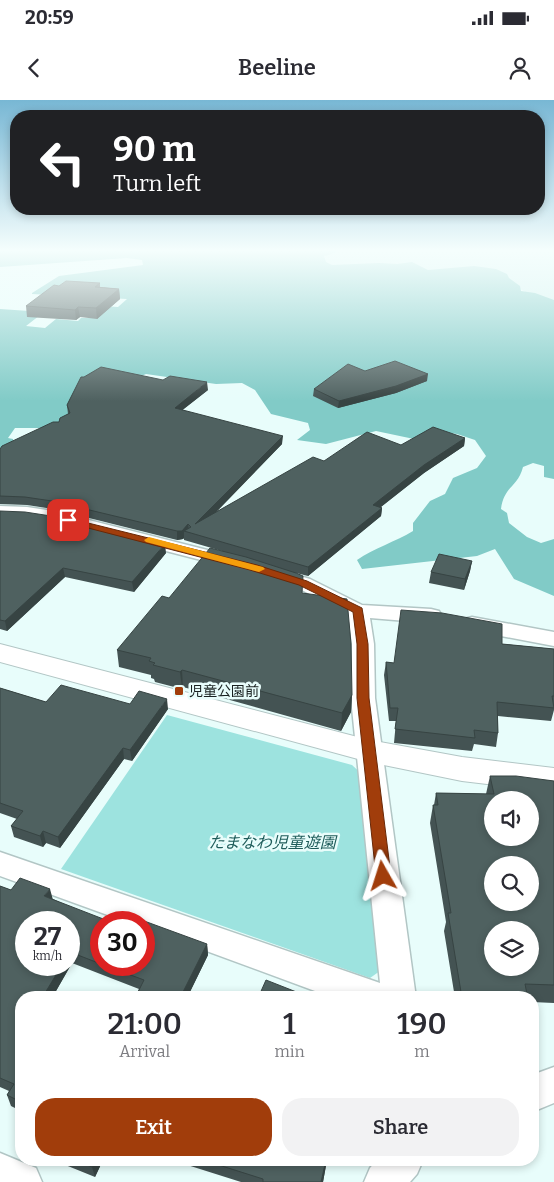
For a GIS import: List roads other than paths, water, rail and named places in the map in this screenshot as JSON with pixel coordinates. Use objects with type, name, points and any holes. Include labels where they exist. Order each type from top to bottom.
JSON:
[{"type":"street","points":[[0,512],[27,513],[53,517],[254,567],[303,583],[358,611],[440,617],[554,640]]},
{"type":"street","points":[[358,611],[363,644],[363,698],[398,991]]},
{"type":"street","points":[[0,653],[370,751],[462,769],[554,780]]},
{"type":"street","points":[[0,864],[359,991]]},
{"type":"street","points":[[539,1091],[554,1085]]},
{"type":"street","points":[[384,1182],[398,1166]]},
{"type":"street","points":[[0,1172],[22,1182]]},
{"type":"place","name":"児童公園前","points":[[179,691]]},
{"type":"park label","name":"たまなわ児童遊園","points":[[272,842]]}]
